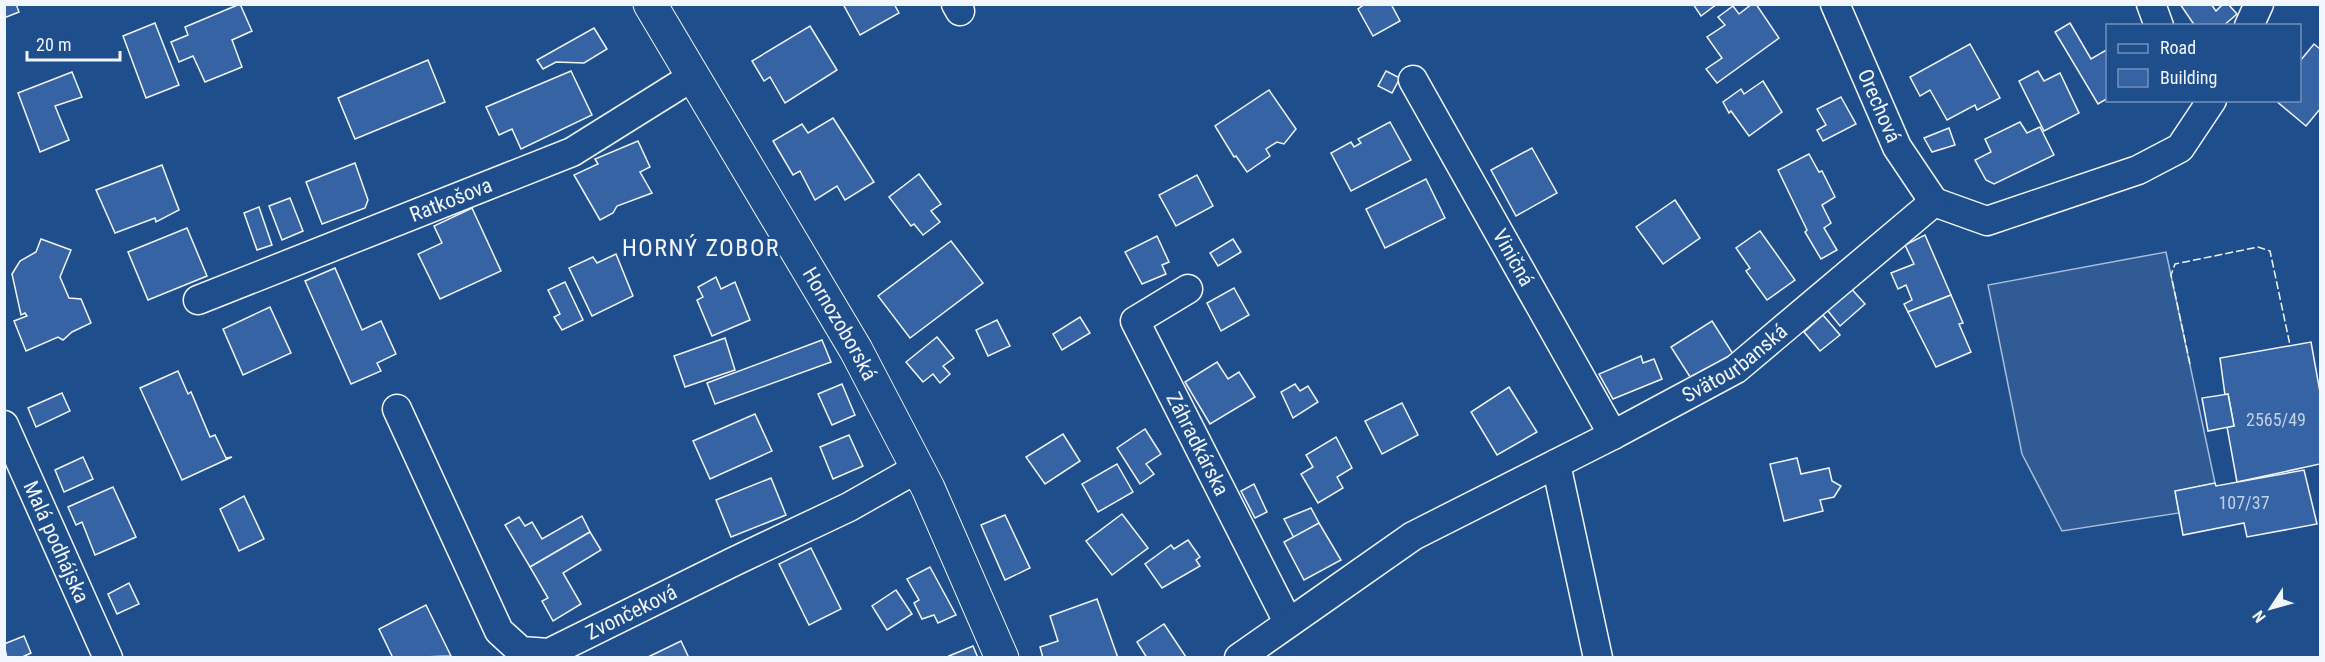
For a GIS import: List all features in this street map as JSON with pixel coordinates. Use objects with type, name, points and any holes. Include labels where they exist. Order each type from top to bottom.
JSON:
[{"type":"street","name":"Hornozoborská","points":[[650,4],[856,350],[918,468],[1002,657]]},
{"type":"street","name":"Orechová","points":[[1835,4],[1897,147],[1934,202]]},
{"type":"street","points":[[2151,4],[2158,24]]},
{"type":"street","points":[[2250,24],[2259,4]]},
{"type":"street","name":"Ratkošova","points":[[198,300],[572,152],[692,77]]},
{"type":"street","name":"Viničná","points":[[1413,80],[1613,435]]},
{"type":"street","points":[[1934,202],[1987,221],[2138,170],[2180,148],[2209,102]]},
{"type":"street","name":"Svätourbanská","points":[[1239,657],[1413,536],[1613,435],[1736,369],[1934,202]]},
{"type":"street","name":"Záhradkárska","points":[[1188,289],[1135,321],[1288,622]]},
{"type":"street","name":"Zvončeková","points":[[397,410],[499,631],[521,651],[549,653],[849,507],[918,468]]},
{"type":"street","name":"Malá podhájska","points":[[4,425],[108,657]]},
{"type":"street","points":[[1556,464],[1598,657]]},
{"type":"shaded area","points":[[2166,252],[2215,483],[2175,491],[2179,513],[2062,531],[2022,454],[1988,285]]},
{"type":"building","points":[[4,4],[16,4],[19,12],[4,18]]},
{"type":"building","points":[[240,4],[252,31],[232,40],[242,67],[205,82],[193,56],[179,62],[171,42],[188,35],[185,27]]},
{"type":"building","points":[[843,4],[894,4],[899,13],[860,35]]},
{"type":"building","points":[[1365,4],[1391,4],[1400,21],[1373,36],[1358,9]]},
{"type":"building","points":[[1693,4],[1717,4],[1701,16]]},
{"type":"building","points":[[1752,4],[1756,4],[1779,38],[1717,83],[1706,69],[1722,58],[1707,37],[1725,25],[1718,17],[1733,6],[1739,14]]},
{"type":"building","points":[[2180,4],[2211,4],[2216,11],[2223,4],[2228,4],[2237,14],[2225,24],[2194,24]]},
{"type":"building","points":[[155,23],[179,85],[146,98],[123,36]]},
{"type":"building","points":[[2070,23],[2091,59],[2106,50],[2106,99],[2098,104],[2055,32]]},
{"type":"building","points":[[810,26],[837,70],[785,103],[770,77],[764,81],[752,61]]},
{"type":"building","points":[[594,28],[607,49],[584,63],[556,62],[543,69],[537,60]]},
{"type":"building","points":[[1970,44],[2000,98],[1977,110],[1975,105],[1947,120],[1930,90],[1920,96],[1910,77]]},
{"type":"building","points":[[2314,44],[2320,49],[2320,109],[2306,126],[2277,102],[2301,102],[2301,60]]},
{"type":"building","points":[[428,60],[445,102],[355,139],[338,98]]},
{"type":"building","points":[[571,71],[592,115],[521,149],[512,129],[499,135],[486,107]]},
{"type":"building","points":[[1386,71],[1400,78],[1392,93],[1378,86]]},
{"type":"building","points":[[2038,71],[2044,81],[2060,73],[2079,113],[2044,131],[2019,81]]},
{"type":"building","points":[[72,72],[82,97],[55,106],[69,140],[40,152],[18,93]]},
{"type":"building","points":[[1763,81],[1782,112],[1749,136],[1731,111],[1729,113],[1723,102],[1741,89],[1744,94]]},
{"type":"building","points":[[1269,90],[1296,129],[1284,144],[1277,142],[1266,149],[1270,156],[1247,172],[1236,156],[1234,157],[1215,126]]},
{"type":"building","points":[[1841,97],[1856,124],[1823,141],[1817,130],[1826,125],[1817,109]]},
{"type":"building","points":[[833,118],[874,182],[845,200],[837,186],[815,200],[800,171],[793,175],[773,141],[802,124],[808,133]]},
{"type":"building","points":[[1390,122],[1411,160],[1351,191],[1331,153],[1351,142],[1354,147],[1361,143],[1358,139]]},
{"type":"building","points":[[2020,122],[2027,133],[2040,127],[2054,155],[1994,184],[1986,180],[1975,160],[1991,152],[1985,139]]},
{"type":"building","points":[[1949,128],[1955,145],[1932,152],[1924,138]]},
{"type":"building","points":[[638,141],[650,167],[640,172],[652,193],[617,206],[613,213],[600,220],[574,175],[598,164],[595,159]]},
{"type":"building","points":[[1532,148],[1557,193],[1516,216],[1491,170]]},
{"type":"building","points":[[1809,154],[1819,172],[1822,171],[1835,197],[1822,205],[1831,223],[1824,228],[1837,250],[1821,259],[1805,232],[1807,230],[1778,170]]},
{"type":"building","points":[[355,163],[368,200],[365,208],[322,224],[306,182]]},
{"type":"building","points":[[162,165],[179,210],[156,222],[155,218],[115,233],[96,190]]},
{"type":"building","points":[[919,174],[941,204],[931,211],[940,222],[923,235],[914,224],[911,226],[889,197]]},
{"type":"building","points":[[1197,175],[1213,206],[1176,226],[1159,195]]},
{"type":"building","points":[[1426,179],[1445,218],[1385,248],[1366,209]]},
{"type":"building","points":[[290,198],[303,231],[282,240],[269,206]]},
{"type":"building","points":[[1675,200],[1700,238],[1663,264],[1636,227]]},
{"type":"building","points":[[259,207],[272,245],[257,250],[244,213]]},
{"type":"building","points":[[472,208],[501,271],[440,299],[418,254],[442,243],[434,226]]},
{"type":"building","points":[[187,228],[207,276],[148,300],[128,252]]},
{"type":"building","points":[[1760,231],[1795,280],[1767,300],[1746,271],[1750,268],[1736,248]]},
{"type":"building","points":[[1925,235],[1951,295],[1908,312],[1904,304],[1912,300],[1906,285],[1898,289],[1891,273],[1914,264],[1905,245]]},
{"type":"building","points":[[1157,236],[1169,262],[1162,265],[1166,274],[1142,284],[1125,252]]},
{"type":"building","points":[[41,239],[71,250],[60,277],[69,298],[81,299],[91,323],[72,332],[63,340],[58,337],[26,351],[14,321],[27,316],[25,313],[21,315],[12,274],[20,261],[36,252]]},
{"type":"building","points":[[1233,239],[1241,252],[1218,266],[1210,253]]},
{"type":"building","points":[[951,241],[983,283],[910,338],[878,296]]},
{"type":"building","points":[[616,254],[633,296],[592,316],[569,268],[593,257],[597,263]]},
{"type":"building","points":[[335,268],[362,330],[381,321],[396,354],[377,363],[381,371],[351,384],[305,281]]},
{"type":"building","points":[[716,277],[721,289],[735,282],[750,320],[712,336],[697,300],[703,297],[698,287]]},
{"type":"building","points":[[565,282],[583,320],[562,330],[554,317],[560,314],[548,290]]},
{"type":"building","points":[[1848,285],[1865,304],[1840,326],[1824,306]]},
{"type":"building","points":[[1234,288],[1249,315],[1221,331],[1207,303]]},
{"type":"building","points":[[1951,295],[1963,323],[1959,324],[1971,352],[1936,367],[1908,312]]},
{"type":"building","points":[[270,307],[291,353],[243,375],[223,329]]},
{"type":"building","points":[[1823,315],[1840,335],[1820,351],[1804,332]]},
{"type":"building","points":[[1080,317],[1090,333],[1062,350],[1053,334]]},
{"type":"building","points":[[997,320],[1010,346],[988,356],[976,330]]},
{"type":"building","points":[[1712,321],[1733,354],[1692,380],[1671,347]]},
{"type":"building","points":[[937,337],[954,358],[943,366],[950,374],[940,383],[933,374],[923,382],[906,362]]},
{"type":"building","points":[[725,338],[735,370],[685,387],[674,356]]},
{"type":"building","points":[[822,340],[831,362],[715,404],[707,383]]},
{"type":"building","points":[[2311,342],[2320,392],[2320,464],[2237,482],[2227,427],[2234,426],[2228,394],[2225,395],[2220,358]]},
{"type":"building","points":[[1641,356],[1643,363],[1654,359],[1662,379],[1613,399],[1599,374]]},
{"type":"building","points":[[1217,362],[1228,379],[1239,372],[1255,397],[1210,424],[1185,382]]},
{"type":"building","points":[[178,371],[188,394],[191,392],[210,437],[215,435],[226,458],[232,457],[182,480],[140,388]]},
{"type":"building","points":[[842,384],[855,415],[832,425],[818,394]]},
{"type":"building","points":[[1295,384],[1300,391],[1308,386],[1318,402],[1293,418],[1281,392]]},
{"type":"building","points":[[1509,387],[1537,432],[1497,455],[1471,412]]},
{"type":"building","points":[[62,393],[70,411],[36,427],[28,408]]},
{"type":"building","points":[[2228,394],[2234,426],[2208,431],[2202,398]]},
{"type":"building","points":[[1402,403],[1418,435],[1382,454],[1365,421]]},
{"type":"building","points":[[755,414],[772,451],[710,479],[693,441]]},
{"type":"building","points":[[1145,429],[1161,454],[1146,464],[1154,474],[1140,484],[1117,448]]},
{"type":"building","points":[[1063,434],[1080,461],[1045,484],[1026,457]]},
{"type":"building","points":[[849,435],[863,466],[833,479],[820,447]]},
{"type":"building","points":[[1336,437],[1352,468],[1337,477],[1343,488],[1318,503],[1301,474],[1313,467],[1306,455]]},
{"type":"building","points":[[83,457],[93,479],[64,492],[55,470]]},
{"type":"building","points":[[1797,458],[1801,474],[1829,468],[1832,481],[1841,486],[1834,497],[1820,500],[1823,511],[1784,521],[1770,464]]},
{"type":"building","points":[[1117,464],[1133,492],[1098,512],[1082,484]]},
{"type":"building","points":[[2304,470],[2317,524],[2247,537],[2244,523],[2183,535],[2175,491]]},
{"type":"building","points":[[771,478],[786,515],[731,537],[716,500]]},
{"type":"building","points":[[1254,484],[1267,512],[1255,518],[1241,491]]},
{"type":"building","points":[[113,487],[136,537],[95,555],[82,522],[76,525],[68,507]]},
{"type":"building","points":[[244,496],[264,539],[239,551],[220,509]]},
{"type":"building","points":[[1311,508],[1319,523],[1294,538],[1284,519]]},
{"type":"building","points":[[1122,514],[1148,548],[1112,575],[1086,541]]},
{"type":"building","points":[[1005,515],[1030,568],[1005,580],[981,525]]},
{"type":"building","points":[[582,516],[590,532],[530,567],[505,525],[519,517],[525,526],[532,522],[542,539]]},
{"type":"building","points":[[1319,523],[1341,560],[1304,580],[1284,542]]},
{"type":"building","points":[[590,532],[601,550],[563,573],[581,604],[553,621],[542,601],[548,598],[530,567]]},
{"type":"building","points":[[1188,540],[1200,557],[1196,560],[1200,566],[1162,588],[1145,564],[1171,545],[1174,549]]},
{"type":"building","points":[[811,548],[841,609],[809,625],[779,564]]},
{"type":"building","points":[[930,567],[956,615],[938,623],[934,615],[922,619],[914,603],[919,600],[907,579]]},
{"type":"building","points":[[129,583],[139,604],[117,614],[108,594]]},
{"type":"building","points":[[896,590],[912,614],[887,630],[872,606]]},
{"type":"building","points":[[1097,599],[1118,658],[1043,658],[1040,647],[1058,641],[1050,616]]},
{"type":"building","points":[[426,605],[451,656],[393,658],[379,629]]},
{"type":"building","points":[[1164,624],[1186,658],[1147,658],[1137,642]]},
{"type":"building","points":[[24,636],[31,653],[20,658],[7,658],[4,644]]},
{"type":"building","points":[[681,641],[689,658],[646,658]]},
{"type":"building","points":[[973,646],[978,658],[950,658],[949,656]]},
{"type":"fence","points":[[2190,364],[2171,275],[2175,264],[2258,247],[2270,251],[2290,345]]},
{"type":"district","name":"HORNÝ ZOBOR","points":[[701,248]]}]
